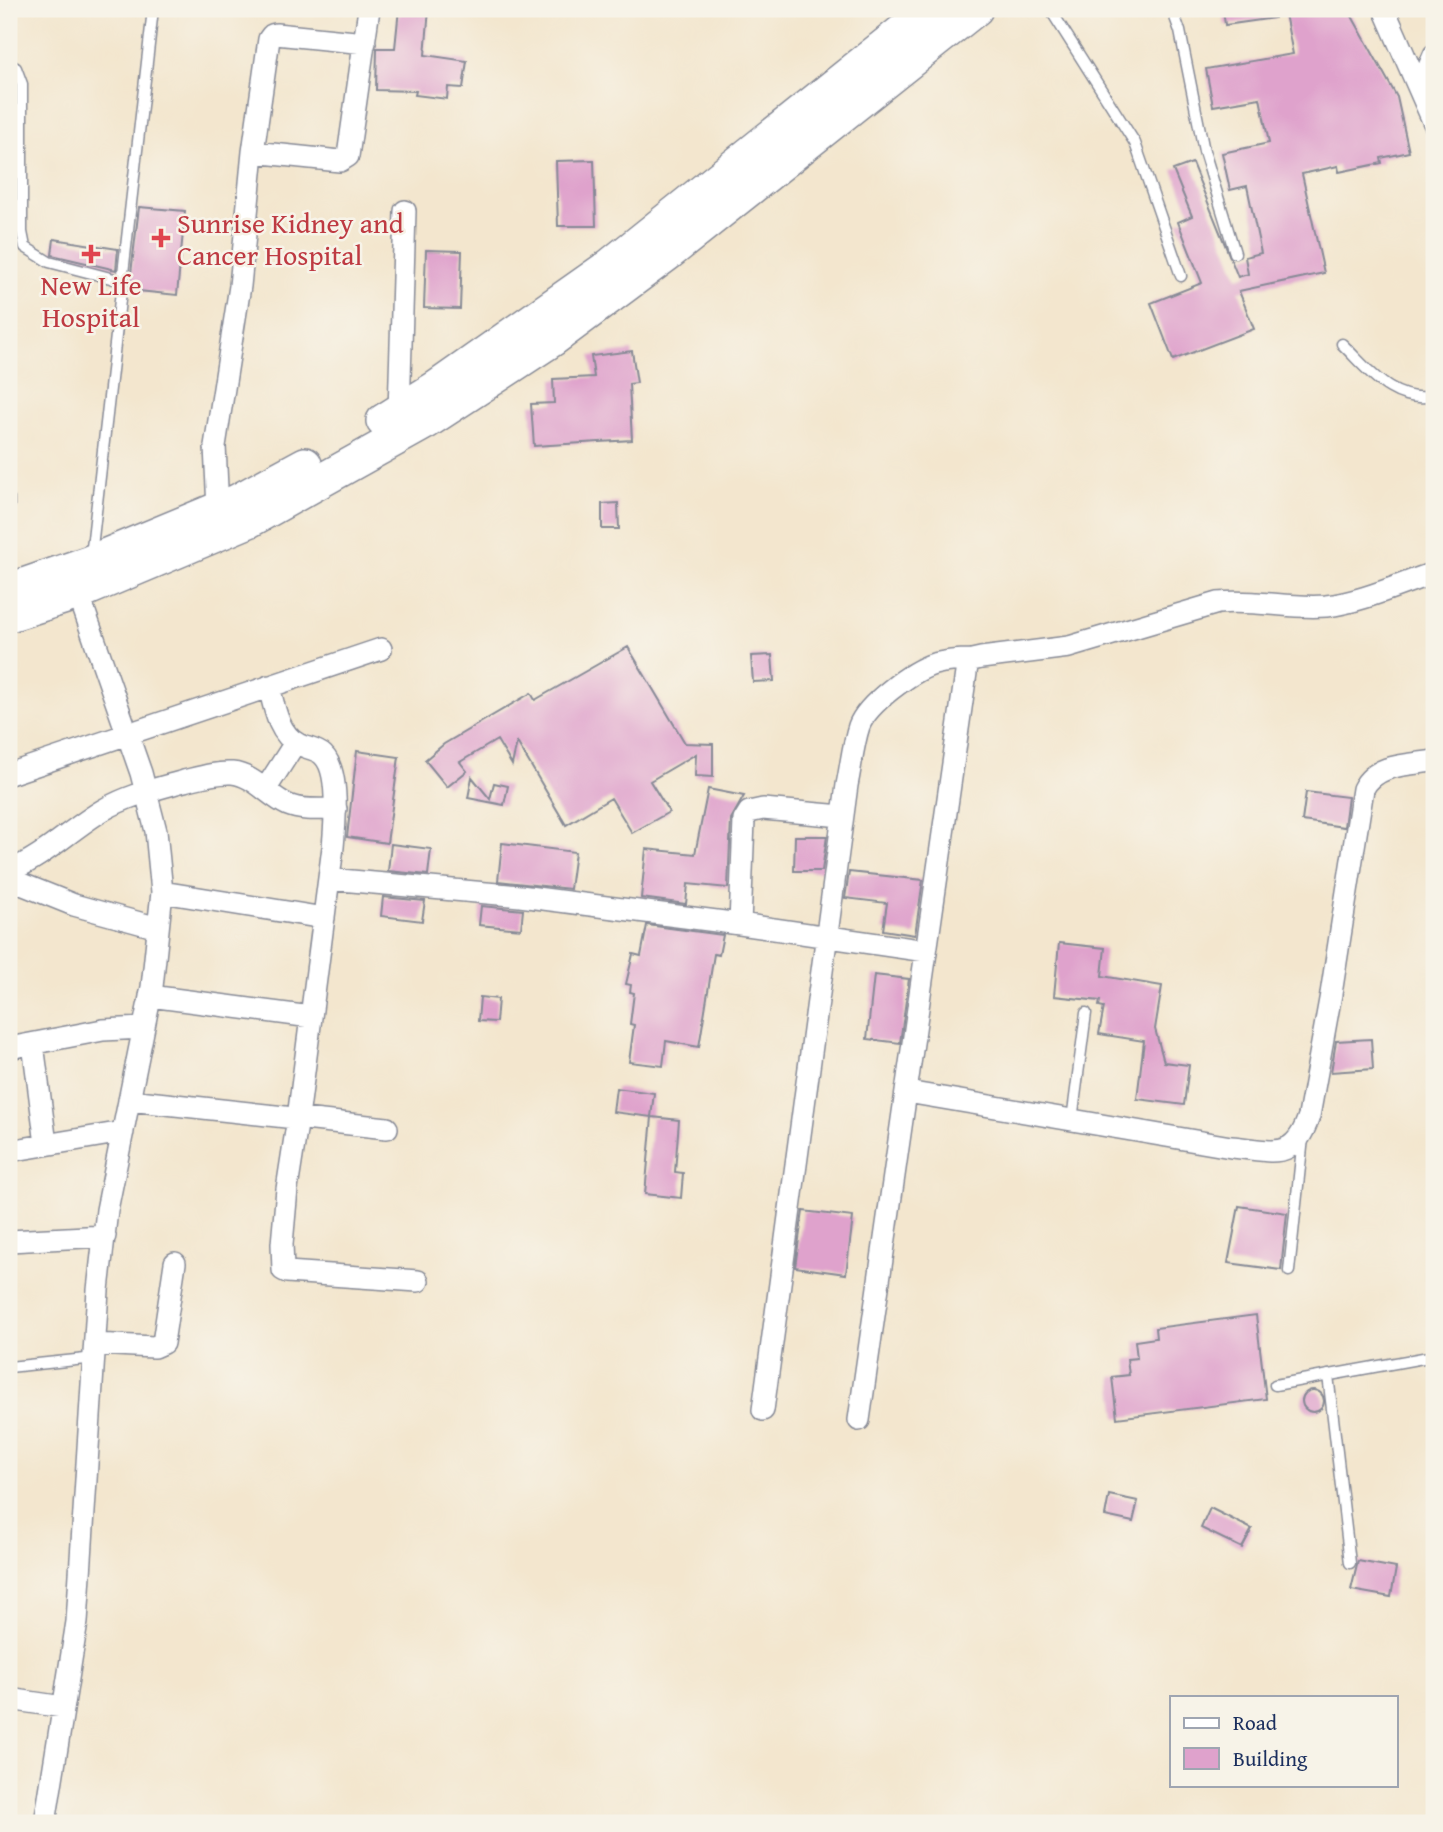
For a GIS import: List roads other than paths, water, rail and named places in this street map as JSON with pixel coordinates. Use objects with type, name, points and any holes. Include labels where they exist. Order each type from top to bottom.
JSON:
[{"type":"main road","points":[[9,590],[79,575],[249,522],[428,421],[552,340],[658,261],[911,42],[930,9]]},
{"type":"main road","points":[[9,615],[79,575],[237,501],[399,412],[609,267],[911,42],[976,9]]},
{"type":"street","points":[[253,152],[345,160],[348,156],[369,9]]},
{"type":"street","points":[[1384,9],[1434,123]]},
{"type":"street","points":[[218,509],[215,446],[240,286],[253,152],[268,38],[272,34],[365,43]]},
{"type":"street","points":[[1420,88],[1434,55]]},
{"type":"street","points":[[399,412],[405,211]]},
{"type":"street","points":[[763,1410],[842,816],[859,727],[866,713],[922,669],[935,664],[1069,647],[1218,603],[1236,601],[1327,606],[1434,573]]},
{"type":"street","points":[[46,1823],[77,1622],[98,1290],[123,1132],[150,996],[162,892],[156,831],[146,791],[79,575]]},
{"type":"street","points":[[9,774],[381,649]]},
{"type":"street","points":[[859,1420],[964,671],[972,660]]},
{"type":"street","points":[[269,686],[285,732],[295,743],[323,754],[329,764],[336,809],[298,1118],[286,1189],[283,1269],[287,1272],[418,1281]]},
{"type":"street","points":[[265,790],[295,743]]},
{"type":"street","points":[[907,1092],[1231,1147],[1274,1151],[1296,1145],[1303,1136],[1310,1116],[1363,789],[1376,772],[1434,761]]},
{"type":"street","points":[[9,871],[33,859],[102,810],[146,791],[224,773],[236,773],[249,779],[286,804],[298,808],[336,809]]},
{"type":"street","points":[[740,924],[744,820],[749,813],[763,809],[842,816]]},
{"type":"street","points":[[9,879],[74,905],[158,928]]},
{"type":"street","points":[[329,879],[520,896],[926,951]]},
{"type":"street","points":[[162,892],[324,918]]},
{"type":"street","points":[[150,996],[311,1017]]},
{"type":"street","points":[[9,1048],[103,1030],[144,1028]]},
{"type":"street","points":[[33,1044],[46,1144]]},
{"type":"street","points":[[129,1100],[387,1128]]},
{"type":"street","points":[[9,1151],[123,1132]]},
{"type":"street","points":[[9,1241],[105,1236]]},
{"type":"street","points":[[95,1351],[154,1348],[163,1343],[175,1263]]},
{"type":"street","points":[[9,1699],[64,1707]]},
{"type":"lane","points":[[79,575],[122,281],[153,9]]},
{"type":"lane","points":[[1050,9],[1135,143],[1181,276]]},
{"type":"lane","points":[[1172,9],[1180,32],[1203,151],[1235,253]]},
{"type":"lane","points":[[9,64],[16,68],[22,84],[22,232],[25,247],[49,262],[122,281]]},
{"type":"lane","points":[[1342,344],[1392,391],[1410,398],[1434,397]]},
{"type":"lane","points":[[9,499],[9,506]]},
{"type":"lane","points":[[1072,1120],[1086,1013]]},
{"type":"lane","points":[[1289,1271],[1303,1136]]},
{"type":"lane","points":[[9,1367],[95,1351]]},
{"type":"lane","points":[[1275,1385],[1434,1356]]},
{"type":"lane","points":[[1328,1376],[1350,1563]]},
{"type":"place","name":"Sunrise Kidney and Cancer Hospital","points":[[161,238]]},
{"type":"place","name":"New Life Hospital","points":[[91,254]]}]
